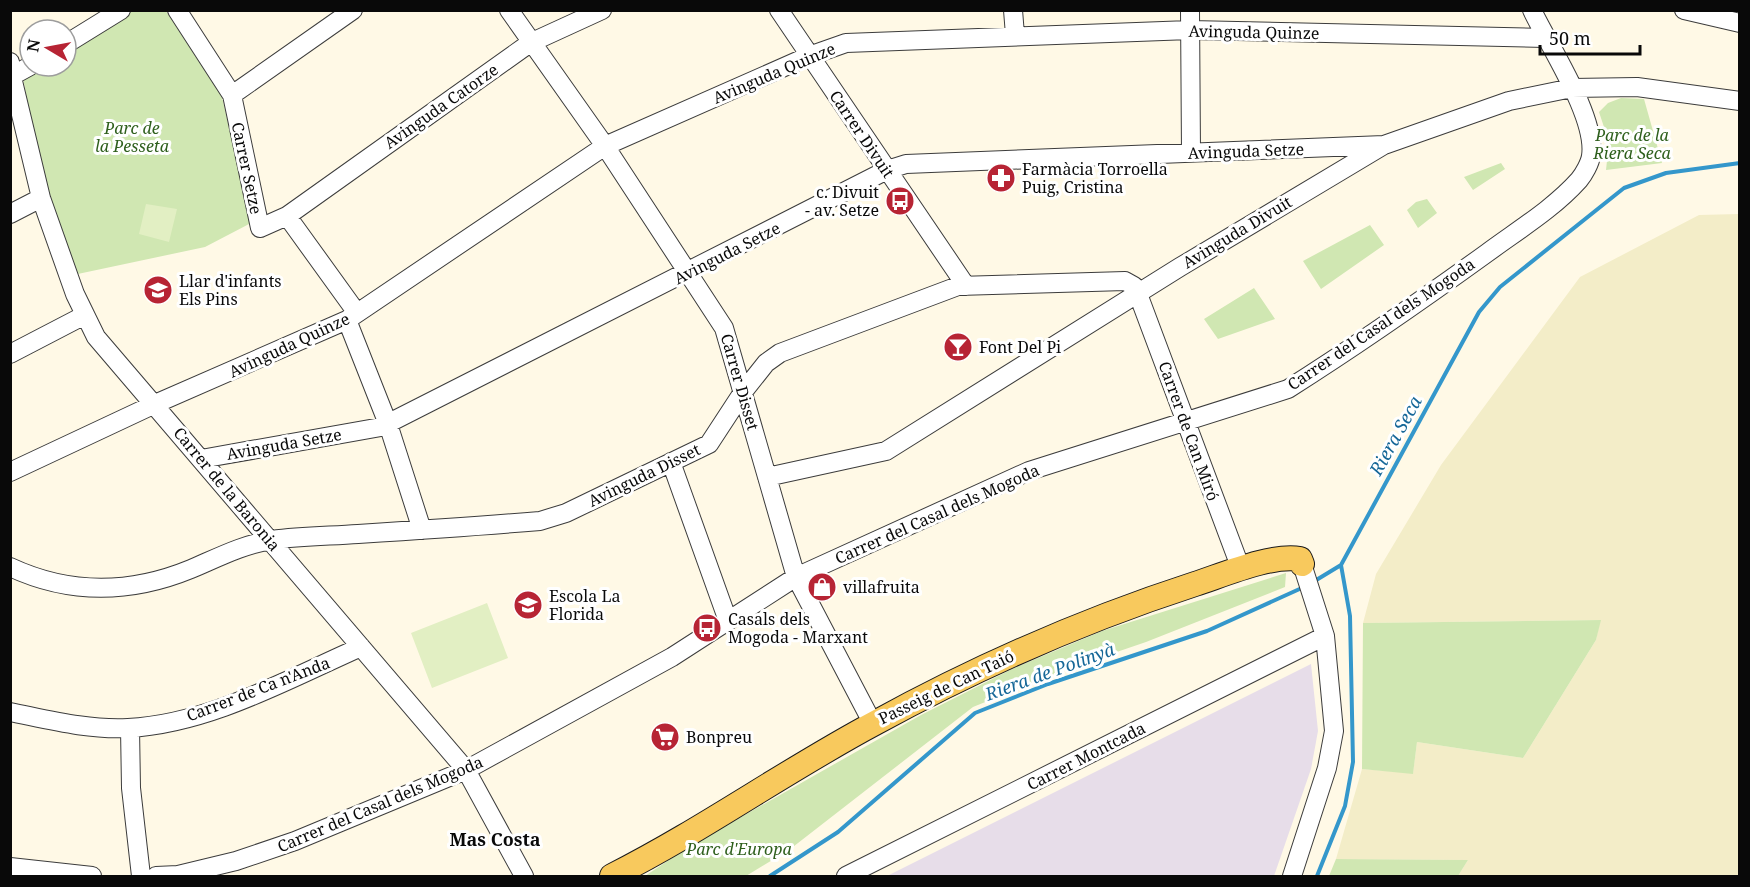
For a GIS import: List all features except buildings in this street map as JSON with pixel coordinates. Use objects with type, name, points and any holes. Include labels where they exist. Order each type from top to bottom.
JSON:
[{"type":"main road","name":"Passeig de Can Taió","points":[[612,876],[674,845],[873,724],[1039,641],[1162,595],[1241,569],[1290,557],[1300,559],[1302,564]]},
{"type":"street","points":[[78,36],[120,10]]},
{"type":"street","name":"Carrer Setze","points":[[177,10],[232,95],[260,228],[287,216],[352,317],[422,530]]},
{"type":"street","points":[[232,95],[353,10]]},
{"type":"street","name":"Carrer Disset","points":[[509,10],[604,146],[724,328],[796,577],[873,724]]},
{"type":"street","name":"Avinguda Catorze","points":[[287,216],[530,43],[602,10]]},
{"type":"street","name":"Carrer Divuit","points":[[779,10],[966,286]]},
{"type":"street","points":[[1013,10],[1015,35]]},
{"type":"street","points":[[1190,10],[1191,153]]},
{"type":"street","name":"Carrer del Casal dels Mogoda","points":[[156,876],[178,875],[236,861],[295,842],[466,771],[672,657],[796,577],[1029,471],[1288,389],[1407,311],[1551,206],[1581,178],[1591,157],[1592,138],[1585,112],[1532,10]]},
{"type":"street","points":[[1684,10],[1740,23]]},
{"type":"street","name":"Avinguda Quinze","points":[[10,472],[154,404],[352,317],[604,146],[808,56],[846,43],[1190,30],[1545,38]]},
{"type":"street","name":"Carrer de la Baronia","points":[[11,72],[40,198],[85,315],[96,337],[466,771],[524,876]]},
{"type":"street","name":"Avinguda Divuit","points":[[767,477],[886,451],[1138,294],[1384,145],[1509,101],[1572,88],[1637,87],[1740,101]]},
{"type":"street","name":"Avinguda Setze","points":[[201,459],[388,424],[886,170],[906,164],[1384,145]]},
{"type":"street","points":[[10,214],[40,198]]},
{"type":"street","name":"Avinguda Disset","points":[[10,567],[39,581],[98,589],[133,586],[156,582],[224,555],[270,540],[540,521],[566,513],[709,444],[743,392],[766,363],[780,353],[958,286],[1125,281],[1134,286],[1138,294]]},
{"type":"street","name":"Carrer de Can Miró","points":[[1138,294],[1241,569]]},
{"type":"street","points":[[10,354],[85,315]]},
{"type":"street","points":[[671,462],[728,621]]},
{"type":"street","points":[[1292,876],[1327,768],[1334,731],[1325,636],[1302,564]]},
{"type":"street","name":"Carrer Montcada","points":[[846,876],[1325,636]]},
{"type":"street","name":"Carrer de Ca n'Anda","points":[[10,712],[83,727],[130,728],[194,716],[362,647]]},
{"type":"street","points":[[130,728],[131,788],[141,876]]},
{"type":"street","points":[[10,867],[92,876]]},
{"type":"shaded area","points":[[1739,214],[1739,876],[1458,876],[1468,860],[1336,859],[1362,769],[1413,773],[1417,742],[1523,758],[1596,640],[1600,620],[1363,623],[1376,574],[1441,465],[1580,277],[1699,215]]},
{"type":"shaded area","points":[[1311,664],[1318,731],[1311,769],[1274,876],[887,876]]},
{"type":"green space","name":"Parc de la Pesseta","points":[[127,11],[166,11],[222,97],[251,223],[205,247],[73,275],[39,167],[23,78],[78,78],[78,42]]},
{"type":"green space","name":"Parc de la Riera Seca","points":[[1621,98],[1644,99],[1662,163],[1606,170],[1609,142],[1599,112],[1608,103]]},
{"type":"green space","points":[[1501,163],[1505,169],[1473,190],[1464,177]]},
{"type":"green space","points":[[1427,199],[1437,213],[1418,228],[1407,210],[1416,202]]},
{"type":"green space","points":[[146,204],[177,209],[169,242],[139,234]]},
{"type":"green space","points":[[1370,225],[1384,245],[1321,289],[1303,261]]},
{"type":"green space","points":[[1254,288],[1275,319],[1218,339],[1204,319]]},
{"type":"green space","name":"Parc d'Europa","points":[[1286,573],[1285,587],[1146,642],[1064,670],[973,707],[789,850],[746,876],[645,876],[690,846],[921,715],[1012,669],[1102,631]]},
{"type":"green space","points":[[487,603],[508,658],[432,688],[411,633]]},
{"type":"green space","points":[[1601,620],[1596,640],[1523,758],[1417,742],[1413,774],[1362,769],[1363,623]]},
{"type":"green space","points":[[1336,859],[1468,860],[1458,876],[1329,876]]},
{"type":"waterway","name":"Riera Seca","points":[[1317,876],[1345,806],[1353,762],[1350,616],[1341,565],[1479,312],[1500,287],[1624,188],[1666,173],[1740,163]]},
{"type":"waterway","name":"Riera de Polinyà","points":[[1313,582],[1341,565]]},
{"type":"waterway","name":"Riera de Polinyà","points":[[770,876],[838,832],[975,713],[1048,684],[1207,631],[1304,587]]},
{"type":"place","name":"Farmàcia Torroella Puig, Cristina","points":[[1001,178]]},
{"type":"place","name":"c. Divuit - av. Setze","points":[[900,201]]},
{"type":"place","name":"Llar d'infants Els Pins","points":[[158,290]]},
{"type":"place","name":"Font Del Pi","points":[[958,347]]},
{"type":"place","name":"villafruita","points":[[822,587]]},
{"type":"place","name":"Escola La Florida","points":[[528,605]]},
{"type":"place","name":"Casals dels Mogoda - Marxant","points":[[707,628]]},
{"type":"place","name":"Bonpreu","points":[[665,737]]},
{"type":"district","name":"Mas Costa","points":[[495,840]]}]
